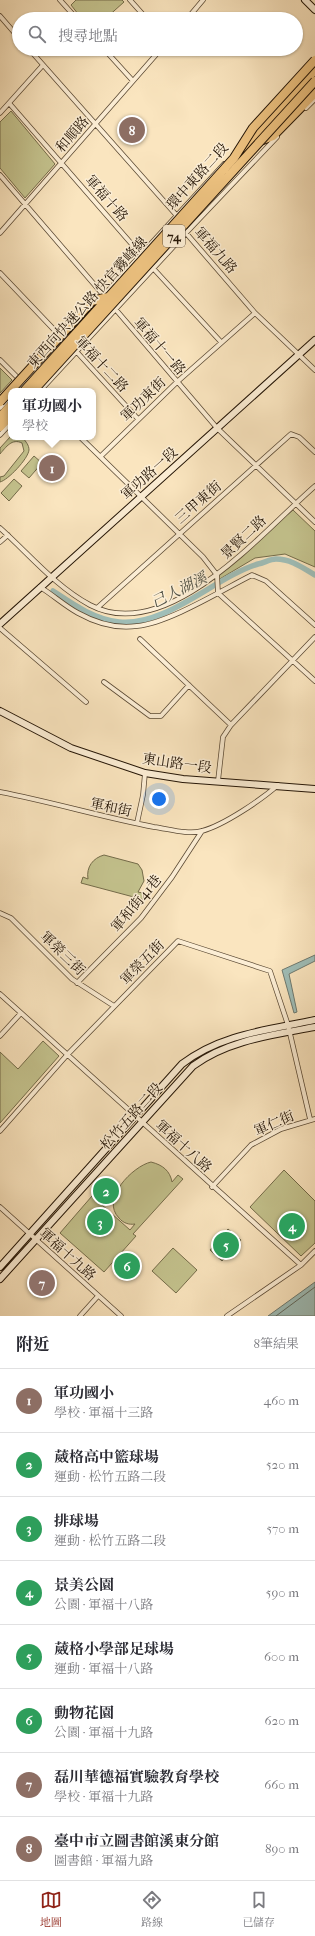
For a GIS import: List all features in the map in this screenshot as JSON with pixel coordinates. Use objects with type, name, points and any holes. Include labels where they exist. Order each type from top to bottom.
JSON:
[{"type":"highway","points":[[234,158],[253,128],[315,60]]},
{"type":"highway","name":"東西向快速公路 快官霧峰線","points":[[23,387],[315,70]]},
{"type":"highway","name":"東西向快速公路 快官霧峰線","points":[[35,388],[315,81]]},
{"type":"highway","points":[[260,141],[273,136],[315,93]]},
{"type":"highway","name":"74","points":[[13,388],[92,302],[106,296]]},
{"type":"highway","name":"74","points":[[0,402],[8,393]]},
{"type":"highway","points":[[0,417],[8,408]]},
{"type":"highway","points":[[0,428],[8,419]]},
{"type":"street","points":[[60,0],[71,12]]},
{"type":"street","points":[[130,0],[141,12]]},
{"type":"street","points":[[193,12],[203,0]]},
{"type":"street","points":[[305,0],[315,10]]},
{"type":"street","points":[[0,16],[12,30]]},
{"type":"street","name":"軍福九路","points":[[35,56],[177,214],[186,233],[255,312],[315,370]]},
{"type":"street","points":[[110,56],[133,81]]},
{"type":"street","name":"和順路","points":[[0,233],[155,56]]},
{"type":"street","points":[[0,113],[43,65]]},
{"type":"street","name":"環中東路二段","points":[[23,387],[63,339],[106,296],[177,214],[315,65]]},
{"type":"street","points":[[43,388],[153,268],[315,99]]},
{"type":"street","name":"軍福十路","points":[[9,103],[141,255],[221,342]]},
{"type":"street","name":"軍福十一路","points":[[0,175],[106,296],[115,310],[217,428],[315,522]]},
{"type":"street","name":"軍福十二路","points":[[0,273],[76,351],[138,419]]},
{"type":"street","name":"軍功東街","points":[[101,456],[177,382],[255,312]]},
{"type":"street","name":"軍功路一段","points":[[0,624],[315,340]]},
{"type":"street","points":[[0,360],[23,387]]},
{"type":"street","points":[[0,408],[8,399]]},
{"type":"street","points":[[0,435],[8,426]]},
{"type":"street","name":"三甲東街","points":[[98,608],[178,534],[291,434],[299,437],[315,452]]},
{"type":"street","points":[[83,440],[203,557],[217,575],[218,592],[315,681]]},
{"type":"street","name":"景賢二路","points":[[0,528],[51,577],[75,596],[98,608],[111,612],[125,613],[151,609],[186,594],[217,575],[240,556],[295,503],[315,486]]},
{"type":"street","points":[[0,542],[8,535]]},
{"type":"street","points":[[40,587],[77,613],[113,626],[138,626],[168,618],[252,575],[259,577],[277,591],[315,625]]},
{"type":"street","points":[[0,628],[86,702]]},
{"type":"street","points":[[218,781],[223,737],[231,725],[315,637]]},
{"type":"street","points":[[140,639],[231,725]]},
{"type":"street","points":[[104,682],[150,716],[161,716],[189,685]]},
{"type":"street","name":"東山路一段","points":[[0,711],[72,748],[145,773],[315,789]]},
{"type":"street","points":[[137,824],[143,795],[145,773]]},
{"type":"street","name":"軍和街","points":[[0,792],[137,824],[175,830],[202,831],[229,818],[266,795],[278,785]]},
{"type":"street","name":"軍和街41巷","points":[[77,983],[141,918],[172,877],[202,831]]},
{"type":"street","name":"軍榮三街","points":[[0,913],[11,918],[77,983],[114,1006]]},
{"type":"street","name":"軍榮五街","points":[[0,1131],[67,1055],[178,941],[270,970],[289,1029],[310,1119]]},
{"type":"street","name":"軍福十八路","points":[[0,994],[300,1265]]},
{"type":"street","points":[[0,1036],[21,1013]]},
{"type":"street","name":"松竹五路二段","points":[[0,1279],[193,1066],[203,1059],[233,1045],[315,1020]]},
{"type":"street","name":"松竹五路二段","points":[[0,1267],[182,1064],[195,1054],[243,1034],[315,1027]]},
{"type":"street","name":"軍仁街","points":[[212,1186],[251,1145],[281,1129],[310,1119],[315,1119]]},
{"type":"street","name":"軍福十九路","points":[[0,1207],[121,1316]]},
{"type":"street","points":[[227,1316],[300,1265],[315,1251]]},
{"type":"street","points":[[80,1316],[98,1296]]},
{"type":"shaded area","points":[[76,0],[122,0],[124,2],[113,12],[76,12],[71,5]]},
{"type":"shaded area","points":[[11,111],[55,164],[25,198],[0,168],[0,122]]},
{"type":"shaded area","points":[[0,368],[12,380],[0,393]]},
{"type":"shaded area","points":[[8,439],[24,440],[29,450],[25,459],[17,469],[0,482],[0,477],[4,476],[24,451],[22,443],[18,442],[12,442],[0,454],[0,448]]},
{"type":"shaded area","points":[[34,456],[42,463],[29,478],[21,471]]},
{"type":"shaded area","points":[[14,479],[22,486],[9,501],[1,493]]},
{"type":"shaded area","points":[[293,510],[315,531],[315,567],[285,554],[255,558],[218,580],[213,578],[214,575]]},
{"type":"shaded area","points":[[104,855],[138,864],[142,870],[144,881],[138,892],[147,894],[145,900],[81,883],[83,877],[88,879],[88,871],[91,864],[97,858]]},
{"type":"shaded area","points":[[43,1041],[59,1056],[0,1123],[0,1052],[18,1069]]},
{"type":"shaded area","points":[[151,1162],[165,1169],[170,1175],[172,1182],[178,1175],[183,1179],[133,1234],[136,1236],[104,1272],[60,1233],[92,1196],[130,1230],[135,1224],[128,1224],[119,1218],[114,1210],[113,1202],[121,1184],[128,1176]]},
{"type":"shaded area","points":[[284,1170],[315,1201],[315,1243],[301,1256],[250,1207]]},
{"type":"shaded area","points":[[109,1180],[117,1188],[103,1203],[95,1195]]},
{"type":"shaded area","points":[[228,1229],[241,1240],[222,1261],[210,1250]]},
{"type":"shaded area","points":[[173,1248],[197,1270],[176,1293],[152,1271]]},
{"type":"water","points":[[315,955],[315,961],[289,974],[297,1012],[294,1013],[282,970]]},
{"type":"water","points":[[315,1282],[315,1316],[268,1316]]},
{"type":"waterway","name":"己人湖溪","points":[[53,591],[77,606],[101,618],[119,622],[137,621],[154,617],[172,609],[242,570],[272,560],[281,559],[292,562],[315,575]]},
{"type":"place","name":"臺中市立圖書館溪東分館","points":[[132,130]]},
{"type":"place","name":"軍功國小","points":[[52,468]]},
{"type":"place","name":"葳格高中籃球場","points":[[106,1191]]},
{"type":"place","name":"排球場","points":[[100,1222]]},
{"type":"place","name":"景美公園","points":[[292,1226]]},
{"type":"place","name":"葳格小學部足球場","points":[[226,1245]]},
{"type":"place","name":"動物花園","points":[[127,1266]]},
{"type":"place","name":"磊川華德福實驗教育學校","points":[[42,1283]]}]
